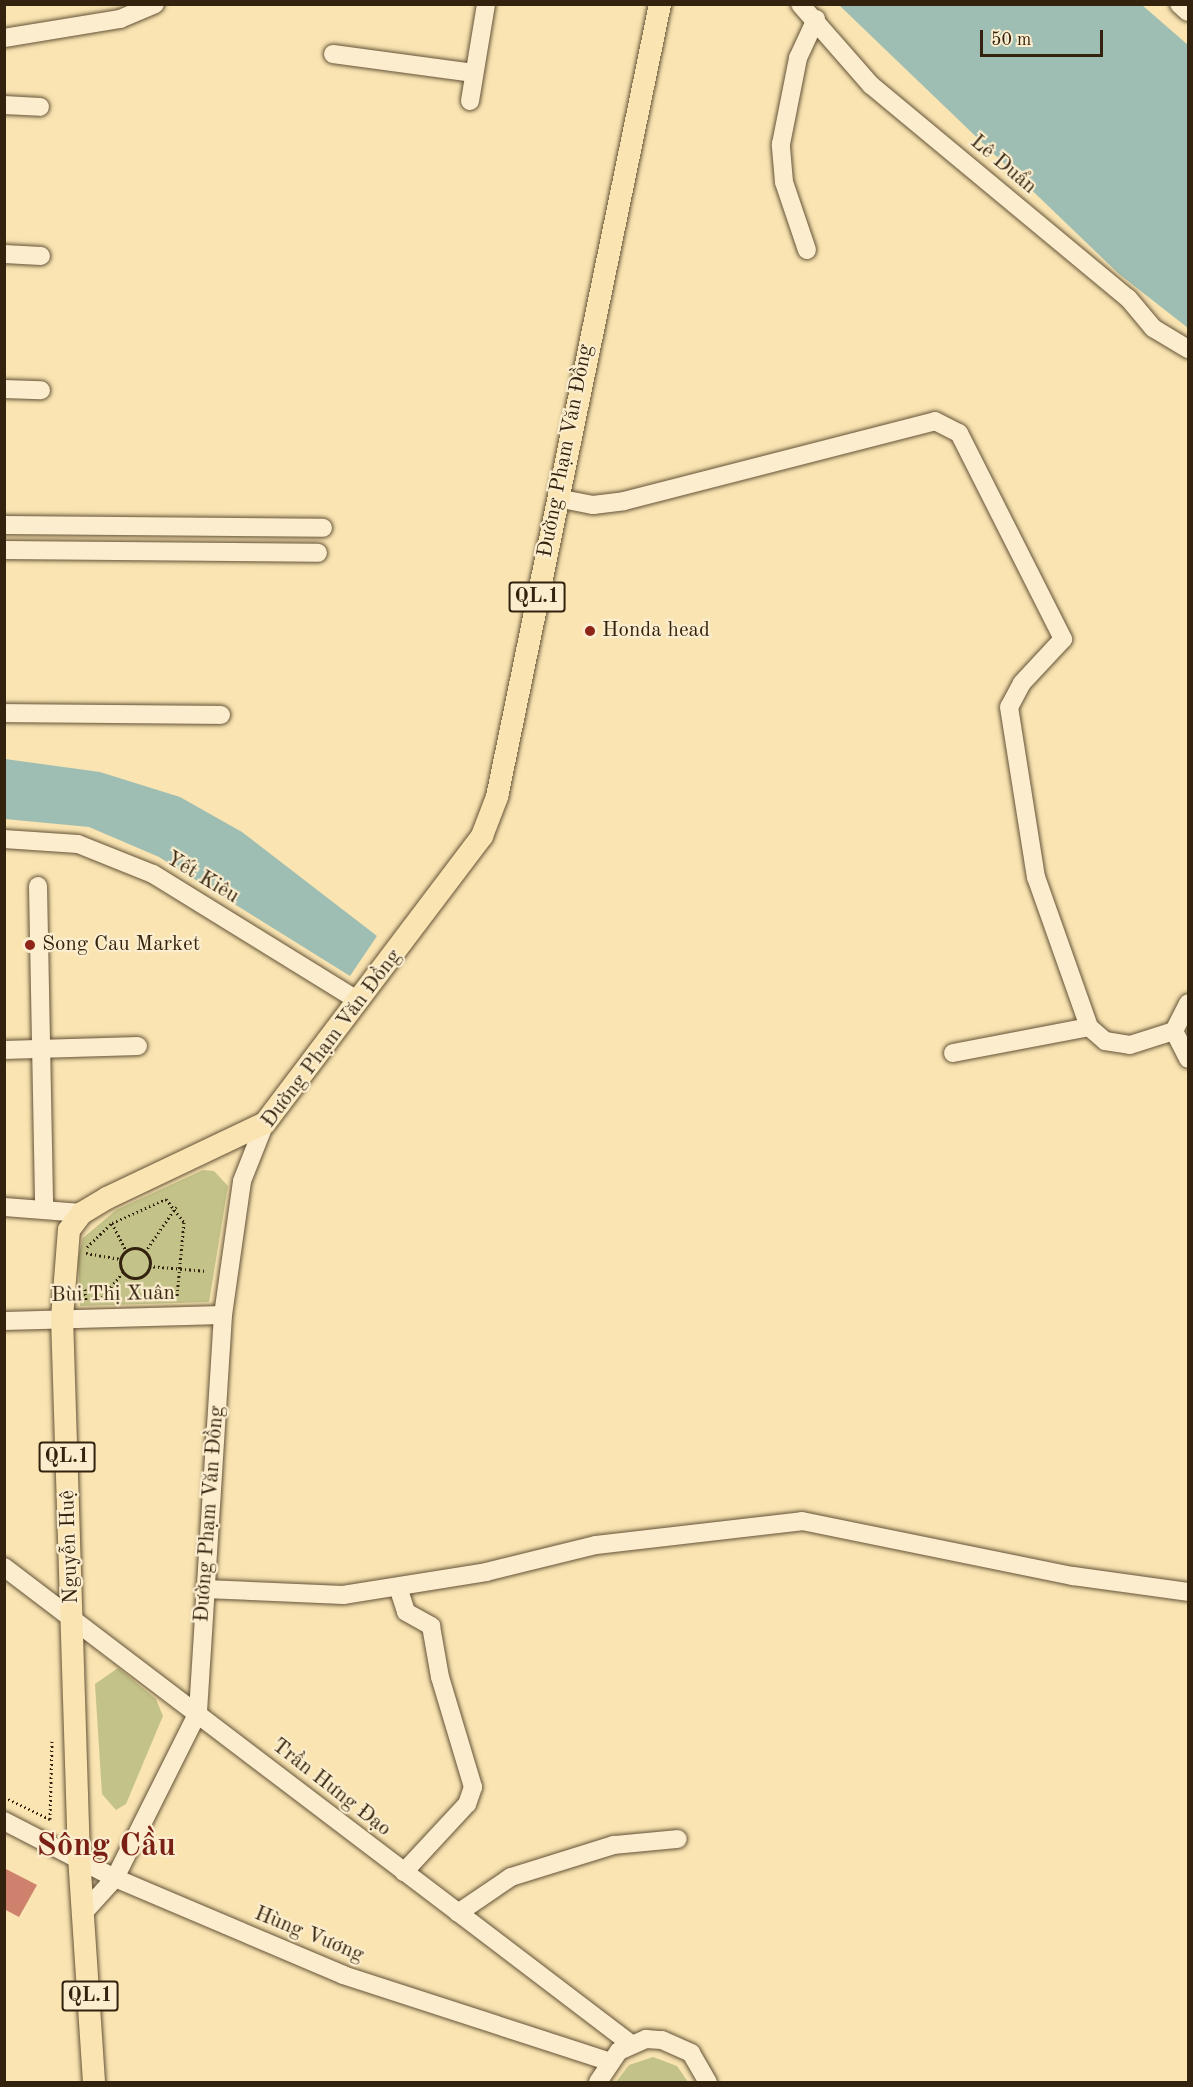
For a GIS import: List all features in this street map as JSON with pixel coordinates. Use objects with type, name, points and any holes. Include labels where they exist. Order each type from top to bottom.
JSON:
[{"type":"main road","name":"Đường Phạm Văn Đồng","points":[[265,1123],[460,870],[497,797],[556,498],[660,4]]},
{"type":"main road","name":"QL.1","points":[[82,1213],[265,1123]]},
{"type":"main road","name":"Nguyễn Huệ","points":[[82,1213],[69,1230],[63,1257],[62,1318],[79,1858],[86,1910]]},
{"type":"main road","name":"QL.1","points":[[86,1910],[94,2082]]},
{"type":"street","points":[[4,38],[120,19],[155,4]]},
{"type":"street","points":[[470,101],[486,4]]},
{"type":"street","name":"Lê Duẩn","points":[[800,4],[816,19],[871,85],[1128,298],[1153,328],[1188,349]]},
{"type":"street","points":[[1179,4],[1188,12]]},
{"type":"street","points":[[807,250],[784,182],[781,144],[798,58],[816,19]]},
{"type":"street","points":[[333,54],[474,74]]},
{"type":"street","points":[[4,105],[40,106]]},
{"type":"street","points":[[4,254],[41,256]]},
{"type":"street","points":[[4,389],[41,390]]},
{"type":"street","points":[[556,498],[593,505],[624,501],[935,422],[959,433],[1063,639],[1022,683],[1009,707],[1036,876],[1089,1027],[1104,1041],[1131,1045],[1174,1031],[1188,1003]]},
{"type":"street","points":[[4,525],[323,528]]},
{"type":"street","points":[[4,550],[318,553]]},
{"type":"street","points":[[4,713],[221,715]]},
{"type":"street","name":"Yết Kiêu","points":[[4,839],[78,844],[153,874],[359,1001]]},
{"type":"street","points":[[38,886],[44,1208]]},
{"type":"street","points":[[953,1053],[1089,1027]]},
{"type":"street","points":[[1174,1031],[1188,1059]]},
{"type":"street","points":[[4,1050],[138,1046]]},
{"type":"street","name":"Đường Phạm Văn Đồng","points":[[86,1910],[115,1878],[198,1712],[224,1315],[242,1181],[265,1123]]},
{"type":"street","points":[[4,1207],[44,1208],[82,1213]]},
{"type":"street","name":"Bùi Thị Xuân","points":[[4,1321],[224,1315]]},
{"type":"street","points":[[205,1589],[343,1594],[398,1587],[596,1545],[802,1521],[1074,1576],[1188,1592]]},
{"type":"street","name":"Trần Hưng Đạo","points":[[4,1567],[198,1712],[631,2044]]},
{"type":"street","points":[[398,1587],[406,1612],[431,1626],[440,1677],[473,1787],[467,1804],[404,1872]]},
{"type":"street","name":"Hùng Vương","points":[[4,1821],[115,1878],[343,1975],[608,2061]]},
{"type":"street","points":[[458,1913],[511,1877],[614,1845],[678,1839]]},
{"type":"street","points":[[598,2082],[608,2061],[631,2044],[662,2040],[678,2044],[702,2065],[711,2082]]},
{"type":"path","points":[[83,1252],[112,1224],[166,1199],[176,1207],[184,1222],[177,1296]]},
{"type":"path","points":[[145,1252],[176,1207]]},
{"type":"path","points":[[112,1224],[126,1251]]},
{"type":"path","points":[[126,1251],[145,1252]]},
{"type":"path","points":[[123,1272],[120,1259],[126,1251]]},
{"type":"path","points":[[83,1252],[120,1259]]},
{"type":"path","points":[[83,1252],[84,1264]]},
{"type":"path","points":[[145,1252],[149,1266]]},
{"type":"path","points":[[135,1278],[149,1266],[207,1271]]},
{"type":"path","points":[[123,1272],[135,1278]]},
{"type":"path","points":[[98,1301],[123,1272]]},
{"type":"path","points":[[85,1276],[86,1300]]},
{"type":"path","points":[[135,1278],[136,1300]]},
{"type":"path","points":[[4,1797],[50,1819],[52,1742]]},
{"type":"shaded area","points":[[203,1170],[214,1171],[228,1186],[209,1302],[80,1306],[78,1259],[83,1238],[116,1210]]},
{"type":"shaded area","points":[[118,1668],[156,1699],[163,1716],[126,1804],[116,1810],[102,1794],[95,1684]]},
{"type":"shaded area","points":[[653,2057],[677,2066],[688,2082],[616,2082],[629,2065]]},
{"type":"water","points":[[839,5],[1142,5],[1188,45],[1188,328],[1119,274]]},
{"type":"water","points":[[5,759],[100,772],[180,797],[242,832],[377,936],[350,976],[159,857],[89,827],[5,819]]},
{"type":"building","points":[[4,1868],[37,1885],[19,1917],[4,1909]]},
{"type":"place","name":"Honda head","points":[[590,631]]},
{"type":"place","name":"Song Cau Market","points":[[30,945]]},
{"type":"district","name":"Sông Cầu","points":[[106,1847]]}]
